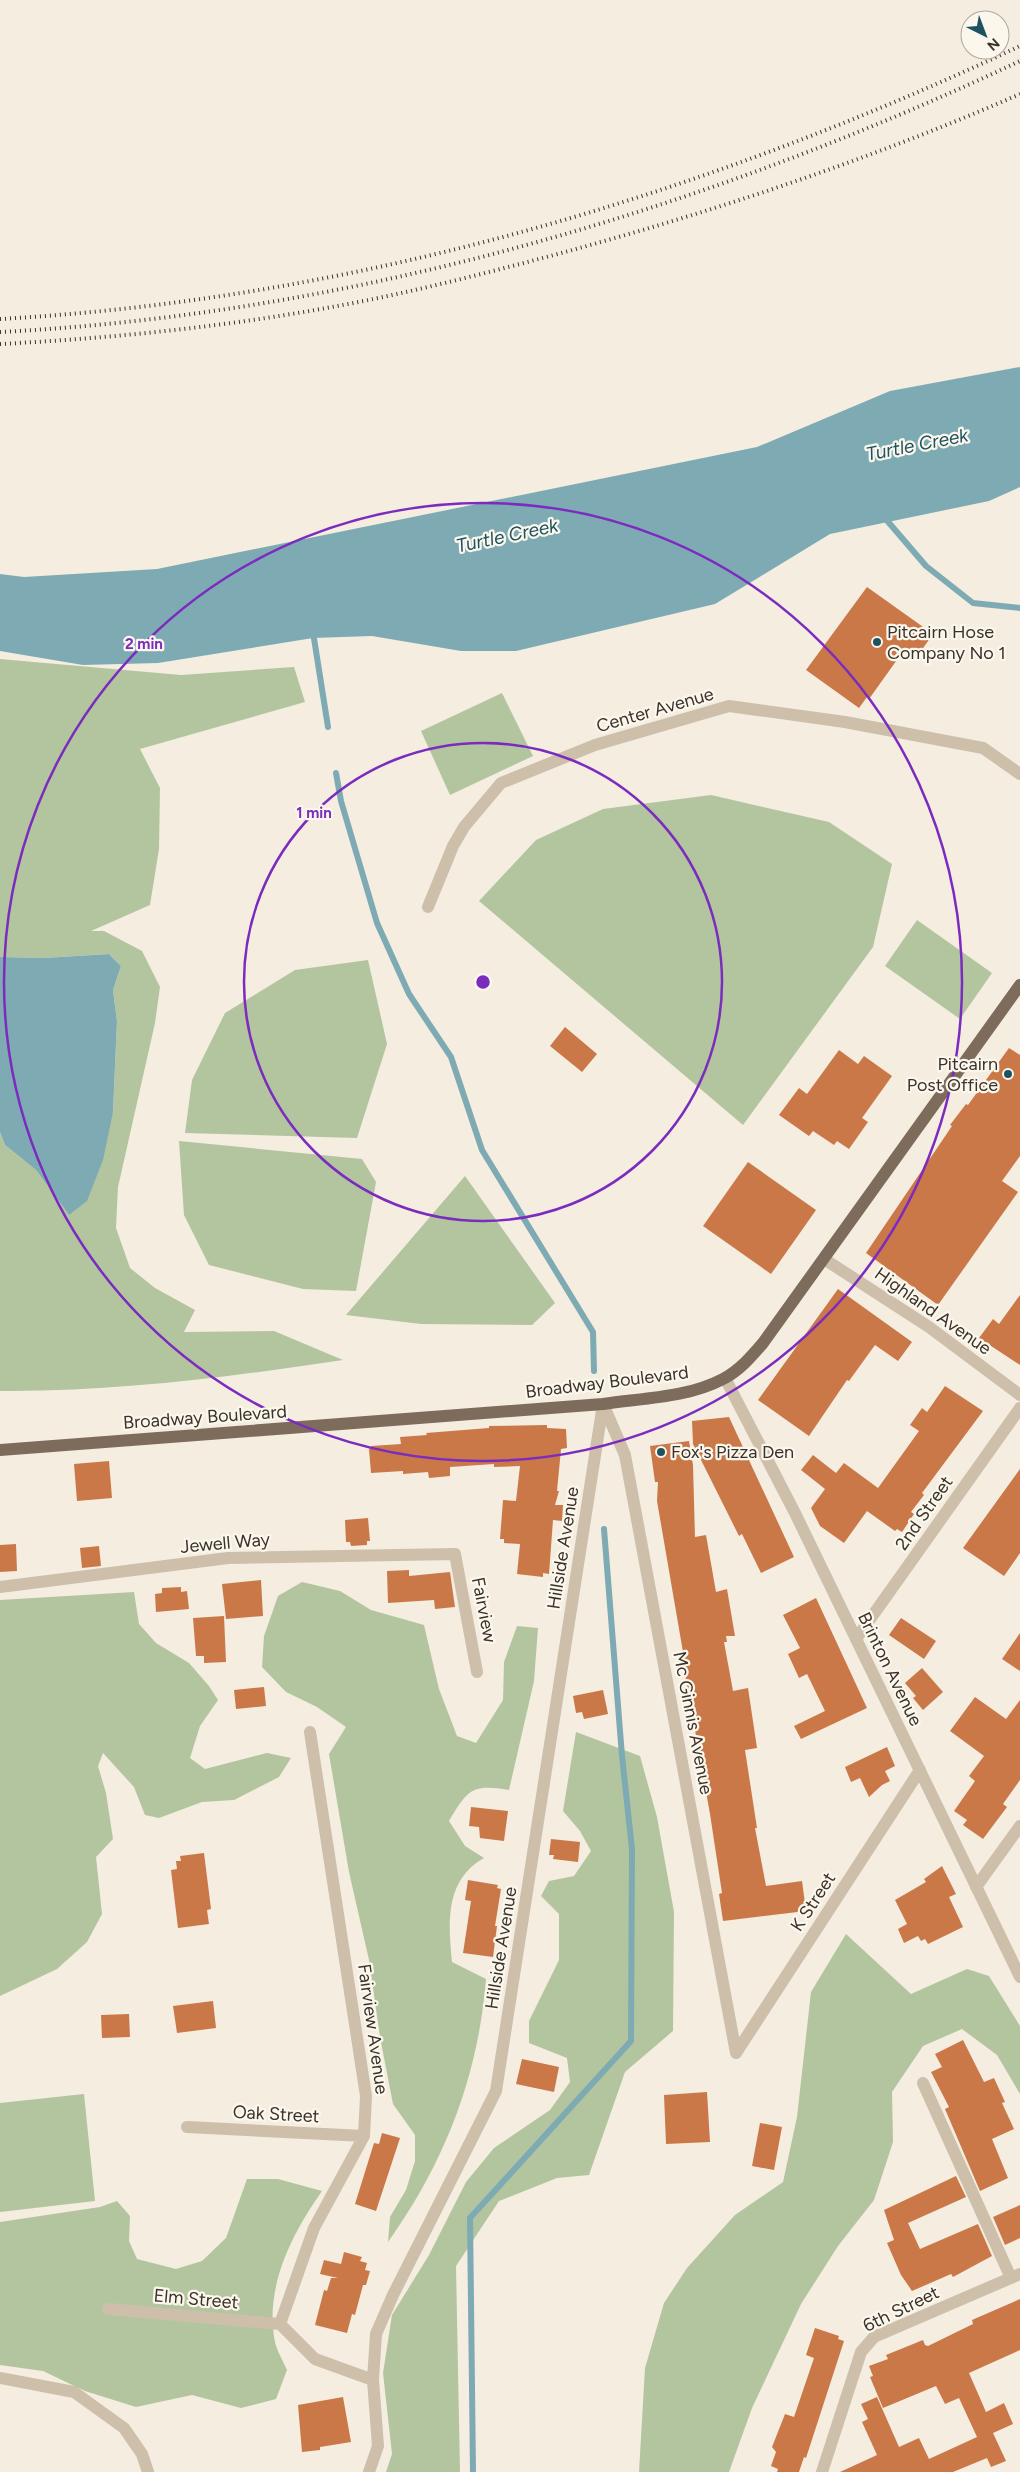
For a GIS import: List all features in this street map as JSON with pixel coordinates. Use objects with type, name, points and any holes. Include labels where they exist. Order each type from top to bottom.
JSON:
[{"type":"main road","name":"Broadway Boulevard","points":[[0,1450],[603,1404],[683,1393],[725,1378],[747,1362],[763,1343],[1020,984]]},
{"type":"street","name":"Center Avenue","points":[[428,907],[461,833],[501,783],[595,745],[729,706],[845,722],[983,748],[1020,774]]},
{"type":"street","name":"Highland Avenue","points":[[824,1260],[930,1327],[1020,1395]]},
{"type":"street","name":"Brinton Avenue","points":[[725,1378],[795,1513],[1020,1977]]},
{"type":"street","name":"Mc Ginnis Avenue","points":[[603,1404],[625,1455],[736,2053]]},
{"type":"street","name":"Hillside Avenue","points":[[369,2472],[378,2446],[373,2380],[376,2334],[393,2295],[496,2091],[603,1404]]},
{"type":"street","name":"2nd Street","points":[[856,1639],[1020,1408]]},
{"type":"street","name":"Jewell Way","points":[[0,1587],[228,1558],[455,1554]]},
{"type":"street","name":"Fairview","points":[[455,1554],[477,1672]]},
{"type":"street","name":"Fairview Avenue","points":[[280,2324],[314,2228],[364,2136],[366,2096],[310,1732]]},
{"type":"street","name":"K Street","points":[[736,2053],[920,1770]]},
{"type":"street","points":[[976,1887],[1020,1826]]},
{"type":"street","points":[[923,2083],[1015,2276]]},
{"type":"street","name":"Oak Street","points":[[187,2127],[364,2136]]},
{"type":"street","name":"6th Street","points":[[822,2472],[861,2352],[866,2344],[874,2337],[1015,2276]]},
{"type":"street","name":"Elm Street","points":[[108,2309],[280,2324]]},
{"type":"street","points":[[280,2324],[315,2359],[373,2380]]},
{"type":"street","points":[[0,2378],[74,2392],[124,2428],[142,2454],[148,2472]]},
{"type":"green space","points":[[0,659],[181,675],[294,667],[305,702],[140,749],[160,788],[159,849],[150,905],[91,931],[104,931],[142,951],[160,987],[155,1023],[118,1187],[116,1228],[130,1268],[155,1288],[195,1310],[184,1332],[274,1331],[343,1360],[258,1372],[129,1386],[43,1391],[0,1391],[0,1132],[5,1145],[36,1170],[69,1215],[113,1112],[117,1021],[113,990],[121,966],[109,954],[44,958],[0,957]]},
{"type":"green space","points":[[502,693],[533,756],[450,795],[421,731]]},
{"type":"green space","points":[[711,795],[829,822],[892,864],[873,947],[743,1125],[479,901],[536,840],[603,809]]},
{"type":"green space","points":[[917,920],[992,973],[960,1019],[885,966]]},
{"type":"green space","points":[[368,960],[387,1044],[357,1138],[185,1133],[192,1080],[225,1013],[295,970]]},
{"type":"green space","points":[[179,1141],[362,1159],[376,1182],[356,1291],[303,1289],[209,1265],[184,1215]]},
{"type":"green space","points":[[465,1176],[555,1303],[532,1325],[421,1324],[346,1315]]},
{"type":"green space","points":[[302,1582],[340,1591],[371,1610],[424,1625],[439,1689],[457,1736],[476,1743],[503,1700],[504,1662],[517,1626],[538,1628],[534,1681],[509,1790],[487,1788],[472,1791],[461,1802],[449,1821],[465,1846],[484,1858],[471,1867],[462,1878],[452,1903],[450,1917],[452,1962],[486,1979],[482,2015],[467,2084],[442,2149],[408,2212],[388,2242],[390,2217],[406,2190],[415,2161],[415,2135],[393,2104],[380,2037],[369,1960],[349,1872],[329,1754],[346,1727],[317,1707],[286,1692],[262,1667],[264,1636],[278,1596]]},
{"type":"green space","points":[[134,1592],[139,1624],[156,1643],[189,1663],[209,1686],[218,1700],[200,1726],[190,1758],[205,1769],[267,1753],[291,1758],[279,1777],[234,1800],[202,1802],[159,1818],[145,1815],[134,1787],[103,1753],[98,1766],[106,1793],[113,1839],[96,1857],[102,1914],[87,1942],[57,1969],[0,1996],[0,1600]]},
{"type":"green space","points":[[576,1732],[640,1756],[657,1817],[674,1912],[673,2031],[625,2072],[589,2175],[557,2178],[499,2201],[456,2266],[460,2472],[386,2472],[392,2454],[383,2373],[392,2315],[429,2255],[466,2182],[494,2148],[550,2110],[570,2082],[567,2058],[529,2043],[529,2021],[559,1960],[559,1914],[541,1896],[549,1881],[574,1876],[591,1851],[580,1831],[563,1811]]},
{"type":"green space","points":[[846,1934],[911,1994],[967,1969],[989,1976],[1020,2026],[1020,2094],[997,2055],[962,2029],[923,2046],[892,2092],[893,2142],[874,2200],[838,2246],[801,2304],[752,2408],[729,2472],[639,2472],[645,2368],[664,2303],[687,2268],[735,2215],[783,2182],[797,2117],[811,1992]]},
{"type":"green space","points":[[84,2094],[95,2201],[0,2212],[0,2103]]},
{"type":"green space","points":[[247,2179],[278,2179],[322,2191],[291,2243],[277,2281],[273,2301],[275,2342],[287,2370],[276,2399],[241,2408],[192,2395],[136,2407],[85,2391],[43,2371],[0,2365],[0,2222],[100,2207],[117,2201],[130,2216],[129,2241],[137,2259],[176,2269],[202,2261],[226,2238]]},
{"type":"water","name":"Turtle Creek","points":[[1020,367],[1020,487],[989,501],[830,534],[715,604],[516,651],[461,651],[372,636],[313,638],[158,663],[83,665],[0,651],[0,574],[24,577],[157,569],[757,447],[890,391]]},
{"type":"water","points":[[109,954],[121,966],[113,990],[117,1021],[113,1112],[103,1160],[87,1201],[69,1215],[36,1170],[5,1145],[0,1132],[0,957],[44,958]]},
{"type":"building","name":"Pitcairn Hose Company No 1","points":[[867,587],[933,634],[916,658],[904,650],[869,699],[867,697],[859,708],[806,670]]},
{"type":"building","points":[[565,1027],[597,1054],[582,1072],[550,1046]]},
{"type":"building","points":[[1009,1048],[1020,1055],[1020,1156],[1002,1181],[1018,1192],[938,1305],[866,1253],[952,1126],[950,1125],[966,1104],[968,1105]]},
{"type":"building","points":[[839,1050],[858,1064],[864,1056],[892,1076],[862,1118],[868,1122],[849,1149],[837,1141],[834,1145],[813,1131],[809,1136],[779,1115],[799,1088],[807,1094]]},
{"type":"building","points":[[748,1162],[816,1210],[771,1274],[703,1226]]},
{"type":"building","points":[[838,1289],[912,1342],[898,1361],[875,1345],[849,1381],[847,1380],[809,1436],[758,1400]]},
{"type":"building","points":[[1020,1295],[1020,1365],[979,1338],[993,1319],[999,1324]]},
{"type":"building","points":[[945,1386],[983,1411],[922,1493],[924,1495],[911,1512],[914,1514],[902,1532],[897,1529],[895,1531],[867,1511],[844,1543],[820,1526],[811,1508],[825,1489],[801,1470],[813,1455],[836,1473],[844,1463],[878,1488],[919,1431],[910,1425],[922,1408],[927,1412]]},
{"type":"building","points":[[729,1417],[794,1557],[761,1573],[742,1534],[739,1536],[693,1444],[692,1421]]},
{"type":"building","points":[[547,1425],[547,1428],[566,1429],[567,1448],[561,1449],[557,1491],[559,1491],[555,1505],[563,1505],[562,1521],[553,1520],[549,1574],[543,1573],[543,1577],[517,1574],[520,1544],[504,1543],[504,1539],[500,1539],[503,1500],[516,1501],[520,1466],[494,1467],[494,1464],[450,1467],[450,1476],[429,1478],[428,1472],[403,1474],[403,1471],[371,1473],[369,1449],[372,1448],[371,1446],[401,1444],[400,1437],[489,1428],[489,1426]]},
{"type":"building","points":[[689,1441],[693,1465],[695,1537],[706,1535],[716,1592],[727,1589],[735,1636],[726,1636],[727,1642],[724,1642],[733,1691],[748,1688],[757,1748],[745,1750],[757,1828],[755,1828],[766,1886],[802,1881],[806,1911],[723,1921],[719,1894],[722,1893],[710,1814],[681,1652],[683,1652],[657,1501],[658,1482],[655,1482],[650,1446]]},
{"type":"building","points":[[109,1461],[112,1498],[77,1501],[74,1464]]},
{"type":"building","points":[[1020,1469],[1020,1553],[1004,1576],[963,1548]]},
{"type":"building","points":[[368,1518],[370,1541],[367,1541],[367,1545],[351,1546],[350,1542],[346,1542],[345,1520]]},
{"type":"building","points":[[16,1544],[17,1571],[0,1572],[0,1545]]},
{"type":"building","points":[[99,1546],[101,1566],[82,1568],[80,1548]]},
{"type":"building","points":[[409,1570],[409,1576],[450,1572],[455,1607],[435,1609],[434,1600],[388,1603],[387,1571]]},
{"type":"building","points":[[261,1580],[263,1616],[226,1619],[222,1584]]},
{"type":"building","points":[[181,1587],[181,1592],[187,1591],[189,1609],[156,1612],[155,1594],[162,1593],[162,1588]]},
{"type":"building","points":[[816,1598],[867,1708],[801,1739],[794,1726],[825,1711],[807,1674],[799,1678],[788,1654],[800,1648],[783,1615]]},
{"type":"building","points":[[224,1616],[226,1662],[204,1663],[204,1656],[196,1656],[193,1618]]},
{"type":"building","points":[[901,1618],[936,1641],[924,1659],[889,1635]]},
{"type":"building","points":[[1020,1633],[1020,1671],[1002,1659]]},
{"type":"building","points":[[922,1668],[943,1692],[923,1710],[913,1698],[916,1696],[905,1683]]},
{"type":"building","points":[[264,1687],[266,1706],[236,1709],[234,1690]]},
{"type":"building","points":[[603,1690],[608,1714],[584,1719],[582,1712],[576,1713],[573,1696]]},
{"type":"building","points":[[975,1697],[1006,1719],[1020,1700],[1020,1780],[1003,1804],[1007,1807],[983,1839],[963,1825],[967,1820],[954,1811],[975,1781],[969,1776],[984,1756],[950,1731]]},
{"type":"building","points":[[887,1747],[895,1766],[885,1771],[890,1781],[882,1785],[869,1797],[860,1778],[851,1782],[845,1767]]},
{"type":"building","points":[[471,1807],[508,1811],[504,1841],[480,1838],[479,1827],[469,1826]]},
{"type":"building","points":[[551,1839],[580,1842],[578,1862],[553,1859],[554,1855],[549,1855]]},
{"type":"building","points":[[204,1853],[211,1909],[207,1910],[209,1924],[178,1928],[171,1870],[177,1869],[176,1861],[181,1861],[180,1856]]},
{"type":"building","points":[[942,1866],[956,1894],[949,1897],[963,1927],[928,1944],[925,1939],[921,1941],[918,1936],[904,1943],[898,1929],[907,1924],[895,1900],[926,1882],[924,1879]]},
{"type":"building","points":[[468,1880],[498,1885],[497,1888],[501,1889],[495,1926],[497,1926],[493,1957],[463,1953],[471,1901],[465,1900]]},
{"type":"building","points":[[213,2001],[216,2028],[177,2033],[173,2006]]},
{"type":"building","points":[[129,2014],[130,2037],[102,2038],[101,2015]]},
{"type":"building","points":[[963,2040],[984,2082],[994,2078],[1005,2102],[1002,2103],[1014,2129],[992,2139],[1008,2178],[980,2191],[945,2109],[949,2107],[931,2072],[942,2067],[935,2054]]},
{"type":"building","points":[[522,2059],[559,2067],[554,2092],[516,2084]]},
{"type":"building","points":[[707,2092],[710,2142],[666,2144],[664,2095]]},
{"type":"building","points":[[760,2123],[782,2127],[774,2170],[752,2166]]},
{"type":"building","points":[[382,2133],[400,2138],[376,2211],[355,2204],[374,2143],[379,2144]]},
{"type":"building","points":[[956,2176],[966,2197],[908,2223],[920,2249],[978,2224],[992,2256],[953,2277],[951,2274],[912,2291],[901,2275],[887,2243],[894,2240],[884,2210]]},
{"type":"building","points":[[1020,2205],[1020,2238],[1005,2245],[993,2217]]},
{"type":"building","points":[[344,2252],[362,2257],[360,2261],[367,2263],[365,2270],[370,2271],[366,2285],[363,2285],[355,2315],[352,2314],[347,2333],[315,2325],[324,2290],[327,2291],[331,2278],[338,2278],[320,2274],[324,2260],[341,2264]]},
{"type":"building","points":[[1020,2299],[1020,2350],[969,2373],[986,2412],[1004,2403],[1013,2424],[993,2433],[1006,2461],[991,2467],[987,2458],[953,2472],[840,2472],[877,2455],[862,2422],[868,2419],[861,2404],[877,2397],[899,2447],[919,2438],[929,2459],[977,2437],[959,2398],[945,2404],[936,2386],[883,2408],[870,2377],[873,2376],[869,2366],[888,2359],[886,2355],[923,2340],[925,2345],[928,2346],[973,2324],[972,2320]]},
{"type":"building","points":[[815,2328],[839,2336],[838,2339],[844,2341],[806,2458],[804,2457],[799,2472],[777,2472],[778,2469],[771,2466],[776,2452],[772,2447],[785,2414],[794,2417],[814,2358],[806,2355]]},
{"type":"building","points":[[343,2397],[351,2442],[320,2447],[320,2450],[302,2452],[298,2405]]},
{"type":"waterway","points":[[884,517],[926,566],[973,603],[1020,608]]},
{"type":"waterway","points":[[313,632],[328,727]]},
{"type":"waterway","points":[[336,773],[341,801],[377,923],[409,994],[451,1057],[482,1150],[593,1332],[594,1371]]},
{"type":"waterway","points":[[473,2472],[470,2218],[631,2041],[632,1849],[622,1756],[604,1529]]},
{"type":"railway","points":[[0,319],[133,308],[264,289],[394,264],[523,232],[650,193],[775,150],[899,100],[1020,46]]},
{"type":"railway","points":[[0,332],[132,321],[263,303],[394,278],[523,246],[650,208],[776,164],[899,115],[1020,61]]},
{"type":"railway","points":[[0,344],[131,335],[261,319],[348,304],[451,281],[554,255],[732,203],[848,163],[1020,94]]},
{"type":"place","name":"Pitcairn Hose Company No 1","points":[[877,642]]},
{"type":"place","name":"Pitcairn Post Office","points":[[1008,1074]]},
{"type":"place","name":"Fox's Pizza Den","points":[[661,1452]]}]
